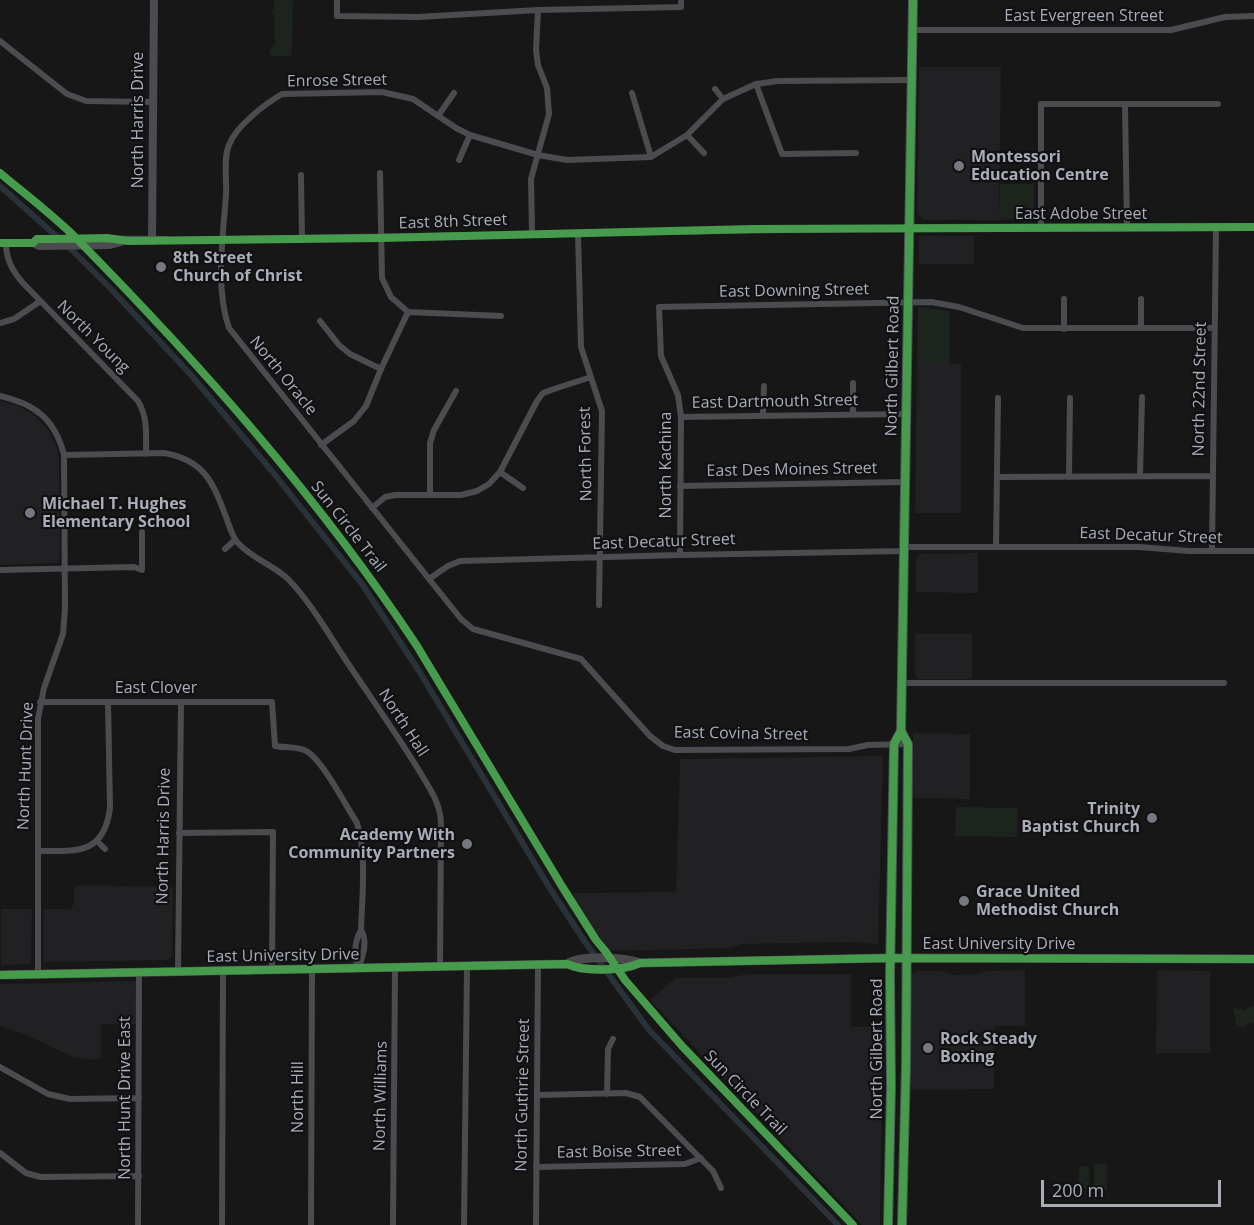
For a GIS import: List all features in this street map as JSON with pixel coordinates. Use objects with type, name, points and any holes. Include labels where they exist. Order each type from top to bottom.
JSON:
[{"type":"main road","name":"North Gilbert Road","points":[[888,1225],[892,836],[894,744],[901,731],[913,0]]},
{"type":"main road","name":"North Gilbert Road","points":[[901,731],[908,744],[906,1066],[902,1225]]},
{"type":"main road","points":[[893,796],[899,809],[901,832],[907,836]]},
{"type":"main road","points":[[892,836],[899,842],[901,862],[907,877]]},
{"type":"main road","name":"East University Drive","points":[[567,964],[574,959],[629,959],[640,963],[890,958],[1254,959]]},
{"type":"main road","name":"East University Drive","points":[[0,975],[567,964],[578,969],[628,968],[640,963]]},
{"type":"main road","points":[[891,1065],[906,1066]]},
{"type":"main road","points":[[890,1158],[903,1159]]},
{"type":"street","name":"North Harris Drive","points":[[152,241],[154,0]]},
{"type":"street","points":[[337,0],[337,16],[418,17],[681,4]]},
{"type":"street","points":[[532,234],[531,179],[549,114],[547,88],[538,65],[536,50],[538,10]]},
{"type":"street","name":"East Evergreen Street","points":[[912,30],[1171,30],[1226,16],[1254,16]]},
{"type":"street","points":[[0,41],[67,94],[86,101],[154,102]]},
{"type":"street","points":[[632,93],[651,157],[687,135],[723,99],[747,86],[778,81],[911,81]]},
{"type":"street","points":[[756,84],[782,154],[856,153]]},
{"type":"street","points":[[715,89],[723,99]]},
{"type":"street","name":"Enrose Street","points":[[269,102],[282,94],[381,92],[413,99],[470,135],[538,155],[567,160],[651,157]]},
{"type":"street","points":[[438,116],[454,93]]},
{"type":"street","name":"North Oracle","points":[[269,102],[240,128],[229,145],[222,239],[223,312],[229,328],[461,619],[473,629]]},
{"type":"street","points":[[1041,228],[1041,104],[1218,104]]},
{"type":"street","points":[[1125,104],[1127,228]]},
{"type":"street","points":[[459,160],[470,135]]},
{"type":"street","points":[[687,135],[704,153]]},
{"type":"street","points":[[380,173],[382,278],[391,297],[408,312],[501,316]]},
{"type":"street","points":[[301,176],[302,238]]},
{"type":"street","name":"East Adobe Street","points":[[909,228],[1254,227]]},
{"type":"street","name":"East 8th Street","points":[[3,243],[60,246],[107,238],[152,241],[909,228]]},
{"type":"street","name":"North 22nd Street","points":[[1212,551],[1216,228]]},
{"type":"street","name":"North Forest","points":[[578,234],[581,347],[602,411],[599,605]]},
{"type":"street","name":"East 8th Street","points":[[33,243],[37,239],[75,242]]},
{"type":"street","name":"North Young","points":[[3,243],[12,270],[39,302],[138,402],[146,423],[146,454]]},
{"type":"street","points":[[1064,298],[1064,328]]},
{"type":"street","points":[[1141,298],[1141,328]]},
{"type":"street","points":[[0,323],[14,319],[39,302]]},
{"type":"street","name":"East Downing Street","points":[[659,307],[938,303],[952,305],[1018,328],[1214,328]]},
{"type":"street","name":"North Kachina","points":[[659,307],[661,356],[678,395],[681,417],[680,555]]},
{"type":"street","points":[[321,445],[354,421],[366,406],[408,312]]},
{"type":"street","points":[[320,321],[339,345],[350,354],[381,369]]},
{"type":"street","points":[[372,507],[385,497],[394,495],[461,495],[477,491],[489,484],[500,472],[543,393],[591,377]]},
{"type":"street","points":[[853,383],[853,414]]},
{"type":"street","points":[[763,416],[764,386]]},
{"type":"street","points":[[430,495],[430,443],[434,430],[456,392]]},
{"type":"street","points":[[0,396],[25,403],[43,415],[61,442],[64,455]]},
{"type":"street","points":[[1140,476],[1142,397]]},
{"type":"street","points":[[996,547],[998,398]]},
{"type":"street","points":[[1069,477],[1070,398]]},
{"type":"street","name":"East Dartmouth Street","points":[[681,417],[906,414]]},
{"type":"street","name":"North Hall","points":[[64,455],[164,453],[191,461],[210,480],[220,499],[235,540],[253,556],[288,580],[310,607],[431,790],[441,816],[440,967]]},
{"type":"street","name":"North Hunt Drive","points":[[38,974],[37,732],[40,702],[63,634],[64,455]]},
{"type":"street","points":[[500,472],[522,488]]},
{"type":"street","points":[[997,477],[1213,476]]},
{"type":"street","name":"East Des Moines Street","points":[[680,486],[905,482]]},
{"type":"street","points":[[0,570],[134,567],[142,570],[142,532]]},
{"type":"street","points":[[225,549],[235,540]]},
{"type":"street","name":"East Decatur Street","points":[[429,579],[460,561],[996,547],[1139,547],[1254,551]]},
{"type":"street","name":"East Covina Street","points":[[473,629],[581,659],[650,736],[663,746],[675,750],[849,749],[868,745],[908,744]]},
{"type":"street","points":[[902,683],[1224,683]]},
{"type":"street","name":"East Clover","points":[[40,702],[272,702],[275,746],[307,752],[318,762],[357,823],[362,848],[361,930],[354,956],[358,968]]},
{"type":"street","points":[[38,851],[81,850],[93,845],[108,825],[110,808],[108,702]]},
{"type":"street","name":"North Harris Drive","points":[[178,971],[181,702]]},
{"type":"street","points":[[179,833],[273,832],[272,970]]},
{"type":"street","points":[[97,841],[105,849]]},
{"type":"street","name":"North Guthrie Street","points":[[536,1225],[538,965]]},
{"type":"street","points":[[464,1225],[467,966]]},
{"type":"street","name":"North Williams","points":[[393,1225],[395,968]]},
{"type":"street","name":"North Hill","points":[[311,1225],[312,969]]},
{"type":"street","points":[[222,1225],[224,970]]},
{"type":"street","name":"North Hunt Drive East","points":[[138,1225],[140,972]]},
{"type":"street","points":[[607,1094],[608,1049],[613,1039]]},
{"type":"street","points":[[0,1067],[48,1094],[70,1099],[139,1098]]},
{"type":"street","points":[[537,1095],[631,1094],[640,1097],[701,1158],[716,1175],[721,1188]]},
{"type":"street","points":[[0,1154],[26,1173],[41,1177],[139,1176]]},
{"type":"street","name":"East Boise Street","points":[[536,1167],[685,1164],[701,1158]]},
{"type":"shaded area","points":[[274,0],[293,0],[292,53],[290,56],[270,56],[269,51],[275,45],[274,15],[269,13],[274,11]]},
{"type":"shaded area","points":[[919,67],[1001,67],[999,220],[923,220],[917,213]]},
{"type":"shaded area","points":[[1000,184],[1034,184],[1034,218],[999,220]]},
{"type":"shaded area","points":[[919,236],[974,236],[974,264],[919,264]]},
{"type":"shaded area","points":[[918,307],[950,311],[949,364],[917,364]]},
{"type":"shaded area","points":[[917,364],[961,364],[961,513],[915,513]]},
{"type":"shaded area","name":"Michael T. Hughes Elementary School","points":[[0,401],[17,405],[35,416],[48,430],[57,448],[60,558],[58,563],[0,565]]},
{"type":"shaded area","points":[[978,553],[978,593],[916,592],[916,560],[920,554]]},
{"type":"shaded area","points":[[915,634],[972,634],[972,679],[918,679],[915,674]]},
{"type":"shaded area","points":[[913,733],[970,734],[970,799],[912,798]]},
{"type":"shaded area","points":[[883,756],[878,944],[849,942],[742,944],[728,948],[609,951],[574,900],[574,893],[676,892],[680,759]]},
{"type":"shaded area","points":[[956,807],[1018,808],[1017,837],[955,836]]},
{"type":"shaded area","points":[[78,885],[173,887],[172,957],[168,960],[43,962],[44,909],[70,909],[74,904],[74,889]]},
{"type":"shaded area","points":[[1,909],[32,909],[31,964],[1,965]]},
{"type":"shaded area","points":[[1025,970],[1025,1026],[994,1026],[994,1089],[911,1090],[911,978],[913,973],[940,971],[953,975]]},
{"type":"shaded area","points":[[1157,970],[1210,971],[1210,1053],[1156,1053]]},
{"type":"shaded area","points":[[747,974],[851,974],[851,1027],[883,1026],[880,1225],[862,1225],[650,1000],[676,978],[729,978]]},
{"type":"shaded area","points":[[139,981],[139,1024],[101,1024],[101,1057],[97,1060],[75,1058],[27,1035],[0,1026],[0,984]]},
{"type":"shaded area","points":[[1254,1006],[1254,1023],[1246,1027],[1237,1027],[1233,1008],[1246,1010]]},
{"type":"shaded area","points":[[1094,1164],[1107,1164],[1107,1190],[1094,1190]]},
{"type":"shaded area","points":[[1079,1166],[1089,1166],[1089,1188],[1079,1188]]},
{"type":"waterway","points":[[0,186],[73,251],[112,290],[191,375],[271,470],[362,584],[419,671],[549,887],[585,942],[649,1030],[838,1225]]},
{"type":"cycle path","points":[[902,1225],[906,1066],[908,744],[901,731],[913,0]]},
{"type":"cycle path","name":"Sun Circle Trail","points":[[0,173],[67,229],[123,286],[213,384],[299,485],[379,591],[417,646],[563,888],[625,980],[682,1046],[853,1225]]},
{"type":"cycle path","points":[[0,243],[33,243],[37,239],[107,238],[128,241],[381,238],[753,229],[1254,227]]},
{"type":"cycle path","points":[[888,1225],[894,744],[901,731]]},
{"type":"cycle path","points":[[0,975],[567,964],[575,967],[604,969],[624,968],[640,963],[890,958],[1254,959]]},
{"type":"place","name":"Montessori Education Centre","points":[[959,166]]},
{"type":"place","name":"8th Street Church of Christ","points":[[161,267]]},
{"type":"place","name":"Michael T. Hughes Elementary School","points":[[30,513]]},
{"type":"place","name":"Trinity Baptist Church","points":[[1152,818]]},
{"type":"place","name":"Academy With Community Partners","points":[[467,844]]},
{"type":"place","name":"Grace United Methodist Church","points":[[964,901]]},
{"type":"place","name":"Rock Steady Boxing","points":[[928,1048]]}]
